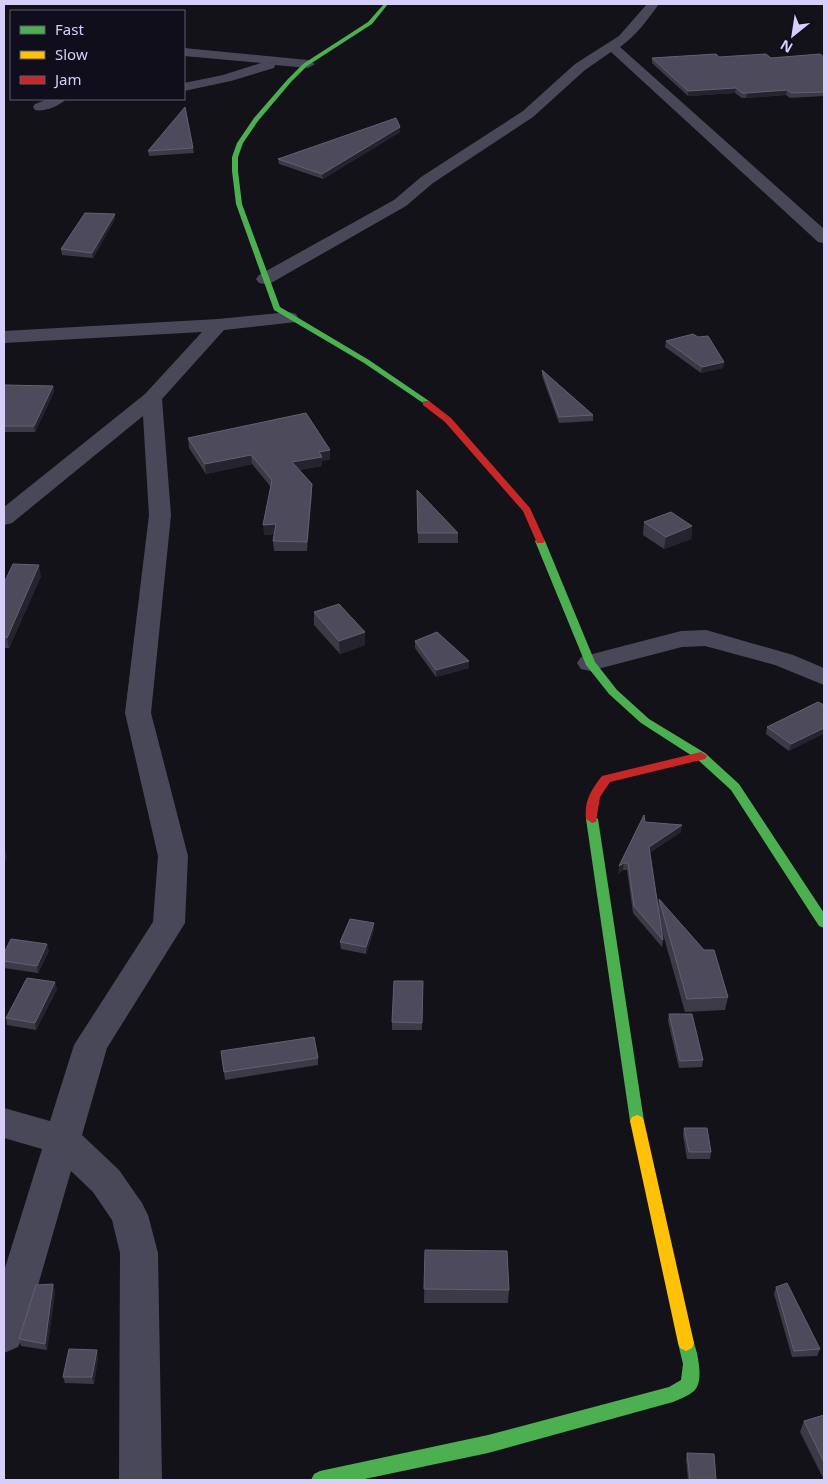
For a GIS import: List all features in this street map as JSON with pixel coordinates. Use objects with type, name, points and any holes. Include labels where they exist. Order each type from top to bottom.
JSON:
[{"type":"street","points":[[386,4],[380,14],[370,23],[308,64],[261,112],[236,150],[234,159],[239,190],[239,204],[277,308],[289,318],[329,339],[410,390],[448,420],[527,510],[590,663],[613,692],[645,721],[701,756],[734,787],[824,923]]},
{"type":"street","points":[[265,279],[400,203],[427,180],[534,110],[580,67],[613,47],[640,21],[652,4]]},
{"type":"street","points":[[613,47],[824,238]]},
{"type":"street","points":[[185,52],[308,64]]},
{"type":"street","points":[[185,87],[226,78],[280,61]]},
{"type":"street","points":[[40,107],[57,100]]},
{"type":"street","points":[[4,337],[218,325],[289,318]]},
{"type":"street","points":[[4,518],[152,398],[218,325]]},
{"type":"street","points":[[4,1334],[91,1045],[169,923],[173,856],[138,713],[157,557],[160,515],[152,398]]},
{"type":"street","points":[[590,663],[681,639],[706,638],[784,660],[824,677]]},
{"type":"street","points":[[320,1480],[488,1444],[672,1394],[689,1384],[691,1364],[634,1106],[590,806],[596,790],[606,779],[701,756]]},
{"type":"street","points":[[4,1123],[63,1140],[106,1181],[130,1215],[139,1253],[140,1480]]},
{"type":"building","points":[[716,54],[719,57],[766,54],[771,58],[820,54],[824,57],[824,92],[791,93],[787,90],[742,93],[736,88],[688,91],[652,58]]},
{"type":"building","points":[[185,107],[193,148],[148,151]]},
{"type":"building","points":[[396,118],[400,127],[322,174],[278,159]]},
{"type":"building","points":[[85,213],[115,214],[92,253],[61,249]]},
{"type":"building","points":[[693,334],[698,337],[708,336],[724,362],[702,367],[666,341]]},
{"type":"building","points":[[542,370],[593,415],[559,417]]},
{"type":"building","points":[[4,385],[53,386],[34,426],[4,426]]},
{"type":"building","points":[[306,413],[330,450],[319,452],[322,457],[292,462],[312,484],[307,542],[273,541],[276,524],[263,525],[272,480],[251,455],[205,464],[188,438]]},
{"type":"building","points":[[417,490],[458,533],[418,533]]},
{"type":"building","points":[[671,512],[692,526],[666,537],[644,522]]},
{"type":"building","points":[[13,564],[39,565],[7,638],[4,637],[4,583]]},
{"type":"building","points":[[339,604],[365,632],[339,641],[314,612]]},
{"type":"building","points":[[437,632],[469,661],[436,670],[415,641]]},
{"type":"building","points":[[818,702],[824,705],[824,728],[791,744],[767,727]]},
{"type":"building","points":[[644,815],[645,822],[682,825],[649,847],[663,940],[634,906],[628,863],[619,866]]},
{"type":"building","points":[[659,899],[704,950],[714,950],[728,997],[687,999]]},
{"type":"building","points":[[350,919],[374,923],[366,947],[340,942]]},
{"type":"building","points":[[11,939],[47,944],[37,966],[4,961],[4,953]]},
{"type":"building","points":[[27,978],[55,982],[35,1023],[6,1018]]},
{"type":"building","points":[[394,981],[423,981],[422,1023],[392,1022]]},
{"type":"building","points":[[669,1014],[692,1014],[703,1060],[680,1061]]},
{"type":"building","points":[[314,1037],[318,1058],[224,1072],[221,1051]]},
{"type":"building","points":[[684,1128],[707,1128],[711,1152],[689,1152]]},
{"type":"building","points":[[425,1250],[507,1251],[509,1290],[424,1289]]},
{"type":"building","points":[[787,1283],[820,1349],[794,1351],[776,1287]]},
{"type":"building","points":[[53,1284],[45,1344],[19,1339],[36,1285]]},
{"type":"building","points":[[69,1349],[97,1350],[92,1377],[63,1377]]},
{"type":"building","points":[[824,1415],[824,1462],[804,1421]]},
{"type":"building","points":[[687,1453],[714,1454],[716,1480],[690,1480]]},
{"type":"traffic: fast","points":[[386,4],[379,14],[360,31],[305,65],[289,81],[256,119],[240,143],[236,151],[235,171],[239,204],[277,308],[379,369],[426,403]]},
{"type":"traffic: fast","points":[[540,541],[590,663],[613,692],[645,721],[701,756],[735,787],[824,923]]},
{"type":"traffic: fast","points":[[592,819],[637,1121]]},
{"type":"traffic: fast","points":[[320,1480],[488,1444],[673,1394],[689,1384],[691,1364],[686,1343]]},
{"type":"traffic: slow","points":[[637,1121],[686,1343]]},
{"type":"traffic: jam","points":[[426,403],[448,420],[527,510],[540,541]]},
{"type":"traffic: jam","points":[[592,819],[592,802],[606,779],[701,756]]}]
